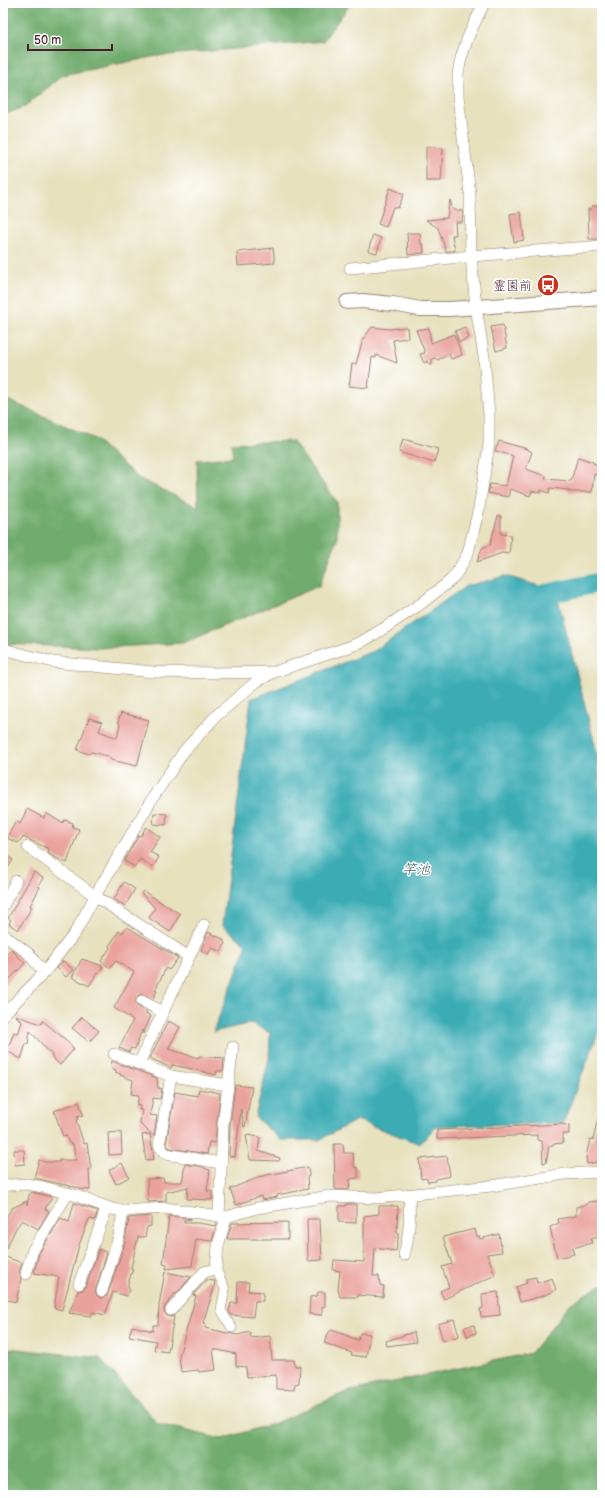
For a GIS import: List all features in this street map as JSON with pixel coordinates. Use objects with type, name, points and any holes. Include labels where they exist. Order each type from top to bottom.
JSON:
[{"type":"street","points":[[3,1015],[44,973],[75,933],[152,799],[184,751],[216,715],[256,682],[274,672],[364,641],[422,603],[450,580],[458,571],[468,553],[480,508],[489,444],[489,415],[484,357],[476,308],[471,256],[470,193],[458,97],[458,74],[461,58],[468,37],[484,3]]},
{"type":"street","points":[[350,268],[471,256],[602,246]]},
{"type":"street","points":[[347,302],[362,301],[393,304],[420,309],[476,308],[602,298]]},
{"type":"street","points":[[3,649],[53,662],[153,672],[213,674],[274,672]]},
{"type":"street","points":[[28,847],[95,896],[189,957]]},
{"type":"street","points":[[3,906],[17,882]]},
{"type":"street","points":[[139,1063],[204,925]]},
{"type":"street","points":[[3,934],[29,954],[44,973]]},
{"type":"street","points":[[142,1001],[163,1012]]},
{"type":"street","points":[[232,1328],[222,1310],[225,1289],[216,1269],[223,1217],[221,1163],[223,1124],[233,1047]]},
{"type":"street","points":[[114,1054],[171,1076],[228,1085]]},
{"type":"street","points":[[171,1076],[158,1146],[166,1154],[221,1163]]},
{"type":"street","points":[[3,1186],[27,1184],[43,1187],[68,1193],[123,1211],[165,1208],[223,1217],[258,1208],[330,1196],[377,1198],[491,1186],[565,1174],[602,1172]]},
{"type":"street","points":[[26,1274],[33,1250],[68,1193]]},
{"type":"street","points":[[404,1255],[409,1237],[409,1195]]},
{"type":"street","points":[[79,1284],[107,1207]]},
{"type":"street","points":[[102,1291],[119,1236],[123,1211]]},
{"type":"street","points":[[171,1310],[204,1272],[216,1269]]},
{"type":"green space","points":[[3,3],[351,3],[323,41],[157,56],[63,75],[24,107],[3,115]]},
{"type":"green space","points":[[3,398],[95,439],[138,478],[198,507],[197,460],[233,457],[231,443],[292,441],[337,502],[337,540],[319,586],[183,643],[100,648],[3,644]]},
{"type":"green space","points":[[602,1284],[602,1495],[3,1495],[3,1349],[7,1348],[100,1358],[158,1424],[222,1439],[275,1423],[346,1392],[531,1353],[570,1304]]},
{"type":"water","name":"竿池","points":[[506,576],[556,591],[597,753],[602,812],[602,1023],[563,1123],[436,1126],[420,1144],[357,1120],[319,1140],[281,1140],[255,1117],[269,1059],[270,1033],[251,1023],[213,1032],[247,945],[222,925],[251,699],[373,651],[466,586]]},
{"type":"building","points":[[426,147],[443,148],[441,181],[426,181]]},
{"type":"building","points":[[390,188],[404,194],[398,208],[393,207],[386,227],[378,224]]},
{"type":"building","points":[[450,200],[453,210],[463,211],[462,222],[455,222],[456,235],[452,235],[455,251],[446,251],[438,228],[426,220],[447,218]]},
{"type":"building","points":[[592,206],[602,206],[602,232],[600,232],[599,239],[589,239],[588,209],[591,209]]},
{"type":"building","points":[[521,212],[524,240],[514,242],[510,214]]},
{"type":"building","points":[[407,233],[420,233],[424,253],[408,255]]},
{"type":"building","points":[[373,235],[381,238],[377,253],[368,251]]},
{"type":"building","points":[[273,248],[275,263],[238,266],[237,252]]},
{"type":"building","points":[[503,325],[507,348],[496,351],[491,327]]},
{"type":"building","points":[[372,327],[390,329],[407,327],[408,338],[393,340],[397,363],[376,355],[376,358],[372,357],[368,388],[349,386],[352,364],[356,364],[363,339]]},
{"type":"building","points":[[465,327],[469,338],[459,342],[455,331]]},
{"type":"building","points":[[429,328],[431,343],[454,334],[462,355],[451,359],[449,354],[438,360],[435,358],[432,359],[432,365],[430,365],[428,361],[424,363],[420,354],[425,353],[416,330]]},
{"type":"building","points":[[403,439],[438,449],[434,463],[399,452]]},
{"type":"building","points":[[499,441],[527,449],[532,452],[526,469],[546,476],[545,479],[571,481],[578,457],[602,466],[602,477],[594,474],[592,492],[569,492],[569,490],[550,488],[549,493],[541,490],[541,493],[532,491],[530,496],[510,489],[508,497],[488,493],[490,484],[506,486],[513,456],[495,451]]},
{"type":"building","points":[[498,516],[501,516],[501,534],[511,535],[509,554],[502,553],[477,562],[482,548],[490,545]]},
{"type":"building","points":[[121,713],[149,720],[137,766],[111,760],[108,756],[91,752],[89,754],[77,750],[89,718],[102,722],[99,731],[117,738],[120,724],[118,722]]},
{"type":"building","points":[[27,809],[44,818],[46,813],[62,823],[65,820],[73,823],[72,827],[79,829],[67,863],[48,853],[49,849],[23,837],[18,843],[7,838],[16,821],[20,824]]},
{"type":"building","points":[[154,813],[167,814],[166,825],[153,824]]},
{"type":"building","points":[[146,827],[160,837],[150,852],[159,857],[153,867],[140,859],[135,867],[124,861],[139,835],[141,836]]},
{"type":"building","points":[[3,853],[13,860],[3,875]]},
{"type":"building","points":[[34,872],[43,878],[30,906],[32,907],[18,930],[9,924],[11,920],[8,918]]},
{"type":"building","points":[[124,882],[135,889],[125,906],[114,899]]},
{"type":"building","points":[[143,891],[180,914],[170,932],[149,918],[155,908],[141,893]]},
{"type":"building","points":[[127,927],[178,958],[169,970],[166,968],[155,990],[157,991],[153,999],[142,994],[136,998],[136,1005],[151,1016],[143,1034],[142,1030],[135,1049],[131,1048],[129,1052],[119,1048],[133,1020],[114,1008],[134,972],[116,961],[110,968],[101,961],[119,931],[122,933]]},
{"type":"building","points":[[208,932],[223,939],[225,944],[221,952],[212,948],[208,954],[201,950]]},
{"type":"building","points":[[11,949],[25,963],[3,986],[3,958]]},
{"type":"building","points":[[82,959],[103,966],[99,974],[97,973],[89,986],[72,977]]},
{"type":"building","points":[[63,961],[74,970],[66,977],[57,968]]},
{"type":"building","points":[[15,1015],[41,1024],[43,1021],[65,1039],[74,1049],[60,1065],[30,1031],[28,1044],[26,1044],[21,1059],[7,1051],[14,1032],[18,1034],[22,1022]]},
{"type":"building","points":[[82,1017],[99,1031],[89,1042],[72,1028]]},
{"type":"building","points":[[168,1021],[180,1027],[168,1049],[198,1058],[199,1056],[224,1058],[223,1071],[217,1071],[216,1075],[172,1065],[171,1068],[150,1058]]},
{"type":"building","points":[[112,1061],[157,1078],[158,1088],[162,1089],[160,1099],[153,1098],[150,1115],[157,1116],[154,1136],[140,1124],[142,1110],[139,1110],[140,1106],[137,1105],[139,1095],[131,1094],[133,1080],[115,1072],[116,1070],[111,1068]]},
{"type":"building","points":[[235,1085],[252,1087],[245,1127],[241,1109],[235,1157],[229,1156],[230,1125]]},
{"type":"building","points":[[199,1089],[220,1093],[215,1143],[209,1142],[207,1154],[170,1148],[166,1144],[175,1092],[198,1096]]},
{"type":"building","points":[[79,1102],[83,1115],[77,1117],[78,1119],[76,1120],[84,1144],[87,1143],[91,1169],[89,1169],[90,1190],[79,1189],[34,1178],[39,1160],[45,1162],[59,1162],[59,1160],[76,1160],[73,1144],[69,1143],[66,1135],[63,1136],[54,1111]]},
{"type":"building","points":[[598,1118],[602,1119],[602,1143],[599,1154],[600,1162],[587,1164],[586,1157],[590,1139],[593,1140]]},
{"type":"building","points":[[563,1124],[569,1126],[569,1134],[563,1134],[563,1143],[552,1144],[552,1146],[549,1146],[546,1163],[543,1163],[542,1141],[537,1140],[537,1135],[437,1139],[437,1130]]},
{"type":"building","points":[[121,1132],[122,1154],[109,1155],[108,1133]]},
{"type":"building","points":[[150,1134],[154,1159],[146,1160],[142,1135]]},
{"type":"building","points":[[246,1135],[260,1137],[258,1151],[280,1158],[279,1161],[250,1160]]},
{"type":"building","points":[[334,1144],[343,1144],[344,1153],[353,1153],[354,1167],[358,1168],[358,1178],[350,1179],[349,1190],[335,1189]]},
{"type":"building","points":[[14,1150],[24,1150],[25,1164],[15,1165]]},
{"type":"building","points":[[447,1156],[450,1176],[428,1182],[426,1178],[421,1179],[419,1159]]},
{"type":"building","points":[[122,1163],[129,1177],[116,1184],[109,1170]]},
{"type":"building","points":[[185,1164],[204,1167],[210,1170],[207,1191],[212,1191],[212,1200],[187,1199],[188,1187],[166,1192],[166,1201],[148,1202],[147,1179],[163,1178],[164,1182],[182,1182]]},
{"type":"building","points":[[308,1167],[308,1189],[277,1195],[277,1197],[262,1200],[261,1196],[236,1205],[230,1189],[257,1177]]},
{"type":"building","points":[[32,1192],[52,1197],[45,1209],[49,1211],[38,1229],[22,1220],[16,1228],[3,1255],[3,1222],[12,1208],[27,1201],[27,1205],[29,1195]]},
{"type":"building","points":[[600,1201],[602,1209],[602,1236],[591,1239],[592,1243],[572,1248],[574,1254],[557,1258],[550,1227],[559,1223],[558,1219],[576,1216],[576,1207],[588,1204],[588,1202]]},
{"type":"building","points":[[74,1203],[98,1211],[95,1220],[89,1219],[79,1245],[62,1310],[54,1308],[59,1277],[34,1273],[39,1253],[61,1218],[69,1222]]},
{"type":"building","points":[[346,1204],[356,1204],[356,1223],[339,1222],[339,1206],[346,1206]]},
{"type":"building","points":[[379,1206],[398,1206],[397,1233],[399,1233],[396,1251],[375,1248],[373,1276],[379,1276],[380,1285],[384,1286],[383,1297],[358,1295],[358,1297],[340,1297],[338,1290],[340,1271],[333,1270],[334,1260],[364,1262],[364,1216],[379,1214]]},
{"type":"building","points":[[151,1216],[151,1226],[147,1227],[145,1237],[138,1237],[131,1268],[133,1269],[128,1283],[130,1290],[127,1296],[113,1292],[105,1315],[93,1312],[91,1316],[69,1313],[78,1291],[83,1290],[86,1286],[99,1249],[107,1253],[95,1292],[100,1298],[107,1296],[124,1246],[129,1218]]},
{"type":"building","points":[[169,1216],[192,1219],[184,1221],[184,1223],[198,1223],[216,1226],[217,1223],[212,1241],[196,1239],[192,1266],[166,1269],[167,1265],[163,1264]]},
{"type":"building","points":[[307,1219],[320,1219],[322,1260],[308,1261]]},
{"type":"building","points":[[288,1222],[288,1239],[227,1239],[232,1223]]},
{"type":"building","points":[[475,1229],[477,1237],[479,1236],[480,1239],[499,1234],[502,1252],[487,1254],[495,1275],[444,1299],[440,1291],[449,1287],[442,1267],[452,1264],[443,1237]]},
{"type":"building","points":[[3,1256],[22,1263],[19,1272],[21,1279],[16,1302],[3,1299]]},
{"type":"building","points":[[165,1272],[191,1277],[176,1294],[174,1294],[164,1308],[164,1312],[167,1316],[174,1316],[168,1352],[154,1350],[156,1341],[129,1336],[132,1326],[153,1331],[153,1325],[158,1325],[159,1305]]},
{"type":"building","points":[[536,1277],[537,1283],[552,1278],[556,1290],[543,1296],[520,1302],[516,1287],[527,1283],[526,1279]]},
{"type":"building","points":[[207,1280],[215,1281],[203,1323],[206,1324],[205,1328],[237,1335],[250,1332],[251,1338],[270,1336],[272,1360],[294,1360],[295,1366],[300,1366],[299,1383],[295,1384],[294,1390],[276,1389],[276,1375],[247,1377],[246,1367],[236,1366],[236,1354],[213,1349],[216,1370],[181,1372],[179,1356],[196,1296],[193,1295]]},
{"type":"building","points":[[238,1282],[249,1282],[248,1291],[263,1292],[263,1301],[255,1301],[253,1317],[231,1315],[229,1311],[231,1303],[237,1303]]},
{"type":"building","points":[[318,1292],[325,1292],[325,1306],[322,1307],[322,1315],[309,1314],[310,1297],[317,1296]]},
{"type":"building","points":[[498,1292],[500,1315],[481,1317],[480,1309],[483,1308],[482,1294]]},
{"type":"building","points":[[454,1319],[459,1336],[443,1341],[438,1324]]},
{"type":"building","points":[[474,1325],[476,1333],[467,1336],[464,1327]]},
{"type":"building","points":[[332,1330],[358,1340],[360,1333],[370,1334],[366,1357],[351,1355],[352,1353],[324,1343],[329,1332]]},
{"type":"building","points":[[414,1332],[416,1342],[387,1346],[386,1341]]},
{"type":"waterway","points":[[532,597],[602,582]]},
{"type":"place","name":"霊園前","points":[[548,285]]}]
